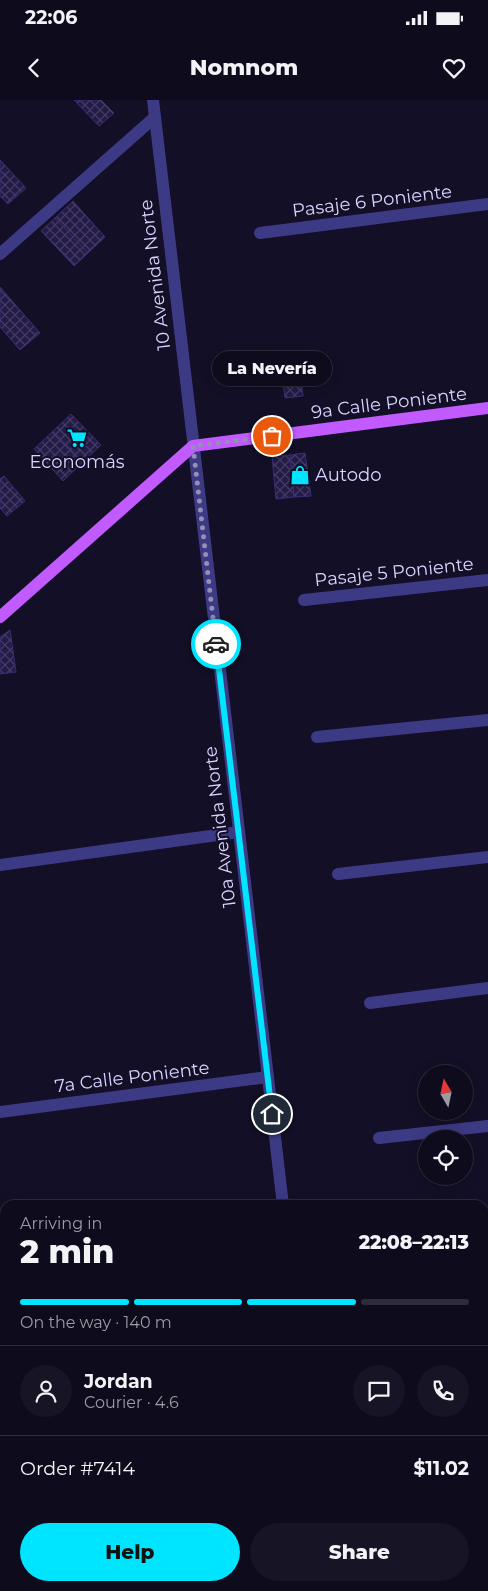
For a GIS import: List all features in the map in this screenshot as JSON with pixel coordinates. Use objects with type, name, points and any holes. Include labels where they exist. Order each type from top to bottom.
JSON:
[{"type":"main road","name":"9a Calle Poniente","points":[[193,446],[488,408]]},
{"type":"main road","points":[[0,617],[193,446]]},
{"type":"street","name":"10 Avenida Norte","points":[[152,100],[193,446]]},
{"type":"street","points":[[0,254],[154,117]]},
{"type":"street","name":"Pasaje 6 Poniente","points":[[260,233],[488,204]]},
{"type":"street","name":"10a Avenida Norte","points":[[193,446],[282,1200]]},
{"type":"street","name":"Pasaje 5 Poniente","points":[[304,600],[488,580]]},
{"type":"street","points":[[317,737],[488,720]]},
{"type":"street","points":[[0,865],[239,832]]},
{"type":"street","points":[[338,874],[488,857]]},
{"type":"street","points":[[370,1003],[488,988]]},
{"type":"street","name":"7a Calle Poniente","points":[[0,1112],[268,1077]]},
{"type":"street","points":[[379,1138],[488,1126]]},
{"type":"building","points":[[74,100],[101,100],[114,113],[99,126]]},
{"type":"building","points":[[0,160],[26,188],[8,204],[0,196]]},
{"type":"building","points":[[73,201],[105,237],[88,253],[55,218]]},
{"type":"building","points":[[55,218],[88,253],[74,266],[41,231]]},
{"type":"building","points":[[0,287],[40,333],[20,350],[0,327]]},
{"type":"building","points":[[299,363],[303,396],[285,398],[281,366]]},
{"type":"building","name":"Economás","points":[[71,414],[101,445],[83,462],[53,431]]},
{"type":"building","points":[[53,431],[83,462],[63,481],[34,449]]},
{"type":"building","name":"Autodo","points":[[305,453],[311,496],[294,497],[290,455]]},
{"type":"building","points":[[290,455],[294,497],[276,499],[272,456]]},
{"type":"building","points":[[4,476],[25,501],[7,516],[0,508],[0,479]]},
{"type":"building","points":[[10,630],[16,672],[0,674],[0,637]]},
{"type":"way so far","points":[[216,644],[193,446],[272,436]]},
{"type":"place","name":"La Nevería","points":[[272,436]]},
{"type":"place","name":"Economás","points":[[77,438]]},
{"type":"place","name":"Autodo","points":[[300,475]]},
{"type":"route","points":[[216,644],[272,1114]]}]
